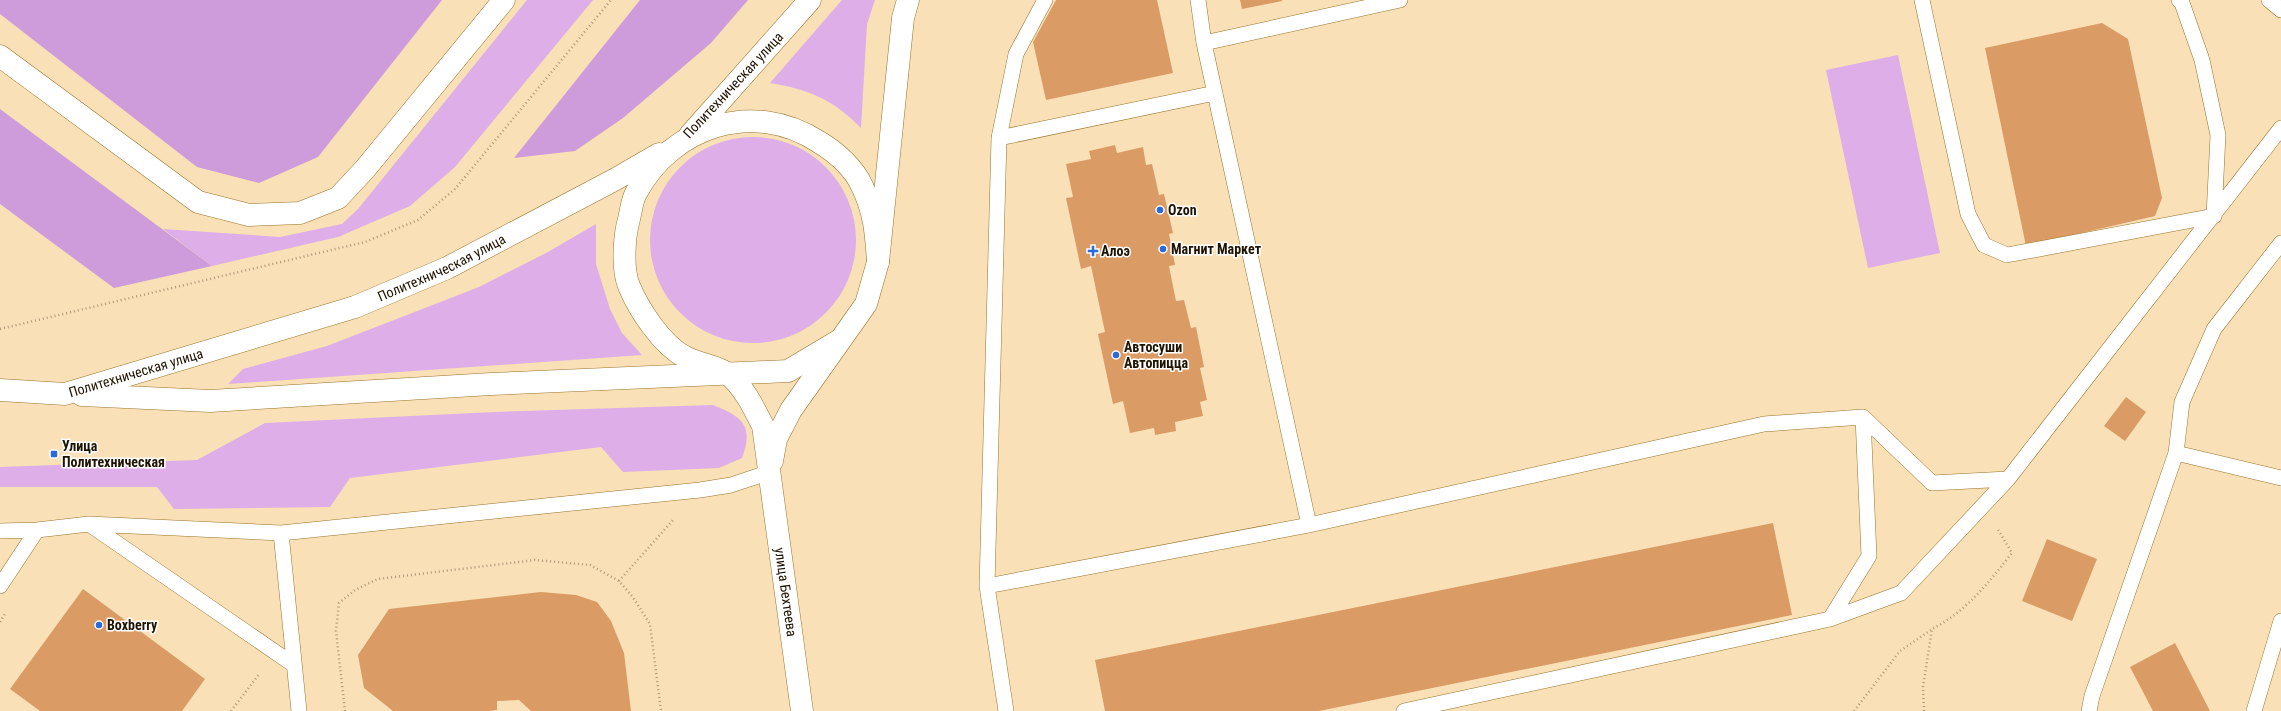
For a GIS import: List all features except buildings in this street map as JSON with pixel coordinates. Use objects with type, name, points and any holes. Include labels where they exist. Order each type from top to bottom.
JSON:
[{"type":"street","points":[[0,56],[198,202],[249,215],[300,213],[338,198],[365,169],[504,0]]},
{"type":"street","name":"Политехническая улица","points":[[0,390],[65,394],[355,307],[461,261],[614,180],[688,137],[810,0]]},
{"type":"street","points":[[770,472],[776,439],[791,410],[866,304],[878,262],[903,18],[908,0]]},
{"type":"street","points":[[727,374],[684,357],[667,342],[650,326],[629,285],[624,239],[635,195],[656,162],[688,137],[725,123],[765,121],[803,132],[837,153],[862,185],[876,222],[878,262]]},
{"type":"street","points":[[65,394],[210,401],[491,384],[788,371],[840,340]]},
{"type":"street","name":"улица Бехтеева","points":[[727,374],[753,405],[763,426],[802,711]]},
{"type":"lane","points":[[1006,711],[987,586],[999,138],[1016,54],[1045,0]]},
{"type":"lane","points":[[1198,0],[1204,43],[1309,525]]},
{"type":"lane","points":[[1204,43],[1400,0]]},
{"type":"lane","points":[[2179,0],[2182,2],[2202,60],[2218,135],[2214,216]]},
{"type":"lane","points":[[2269,0],[2281,10]]},
{"type":"lane","points":[[1926,1],[1968,214],[1984,245],[2007,255],[2214,216]]},
{"type":"lane","points":[[999,138],[1215,93]]},
{"type":"lane","points":[[1404,711],[1830,619],[1901,593],[2008,479],[2281,128]]},
{"type":"lane","points":[[2089,711],[2092,696],[2176,453],[2182,402],[2214,329],[2281,243]]},
{"type":"lane","points":[[987,586],[1309,525],[1764,424],[1863,417],[1932,483],[2008,479]]},
{"type":"lane","points":[[1830,619],[1869,556],[1863,417]]},
{"type":"lane","points":[[2176,453],[2281,478]]},
{"type":"lane","points":[[0,531],[37,530],[89,524],[281,533],[700,490],[731,486],[770,472]]},
{"type":"lane","points":[[89,524],[294,665]]},
{"type":"lane","points":[[0,586],[37,530]]},
{"type":"lane","points":[[281,533],[298,711]]},
{"type":"lane","points":[[2254,711],[2281,621]]},
{"type":"path","points":[[619,581],[700,490]]},
{"type":"path","points":[[1854,711],[1900,651],[1932,629],[1952,619],[1970,602],[2012,553],[1984,505]]},
{"type":"path","points":[[345,711],[336,631],[340,603],[355,590],[378,580],[535,560],[590,565],[619,581],[632,596],[650,624],[661,711]]},
{"type":"path","points":[[1924,711],[1923,687],[1932,629]]},
{"type":"path","points":[[231,711],[275,653]]},
{"type":"shaded area","points":[[0,0],[442,0],[318,157],[259,183],[197,167],[0,14]]},
{"type":"shaded area","points":[[527,0],[593,0],[455,167],[410,206],[338,237],[212,266],[163,229],[280,237],[342,224],[358,209]]},
{"type":"shaded area","points":[[640,0],[748,0],[711,43],[623,118],[575,151],[514,158]]},
{"type":"shaded area","points":[[842,0],[875,0],[867,24],[861,128],[841,110],[820,97],[808,92],[770,83]]},
{"type":"shaded area","points":[[1898,55],[1940,253],[1868,268],[1826,70]]},
{"type":"shaded area","points":[[0,109],[212,266],[114,288],[0,204]]},
{"type":"shaded area","points":[[743,137],[763,137],[783,141],[802,149],[819,160],[833,174],[844,191],[852,210],[856,230],[856,250],[852,270],[844,289],[833,306],[819,320],[802,331],[783,339],[763,343],[743,343],[723,339],[704,331],[687,320],[673,306],[662,289],[654,270],[650,250],[650,230],[654,210],[662,191],[673,174],[687,160],[704,149],[723,141]]},
{"type":"shaded area","points":[[596,224],[596,264],[610,309],[622,333],[642,355],[228,384],[243,369],[327,346],[479,287],[548,252]]},
{"type":"shaded area","points":[[713,405],[723,409],[739,419],[746,430],[747,438],[742,458],[719,468],[623,472],[601,447],[350,478],[330,507],[174,509],[157,487],[0,487],[0,467],[197,460],[265,423],[495,412]]},
{"type":"place","name":"Ozon","points":[[1160,210]]},
{"type":"place","name":"Магнит Маркет","points":[[1163,249]]},
{"type":"place","name":"Алоэ","points":[[1093,251]]},
{"type":"place","name":"Автосуши Автопицца","points":[[1116,355]]},
{"type":"place","name":"Улица Политехническая","points":[[54,454]]},
{"type":"place","name":"Boxberry","points":[[99,625]]}]
